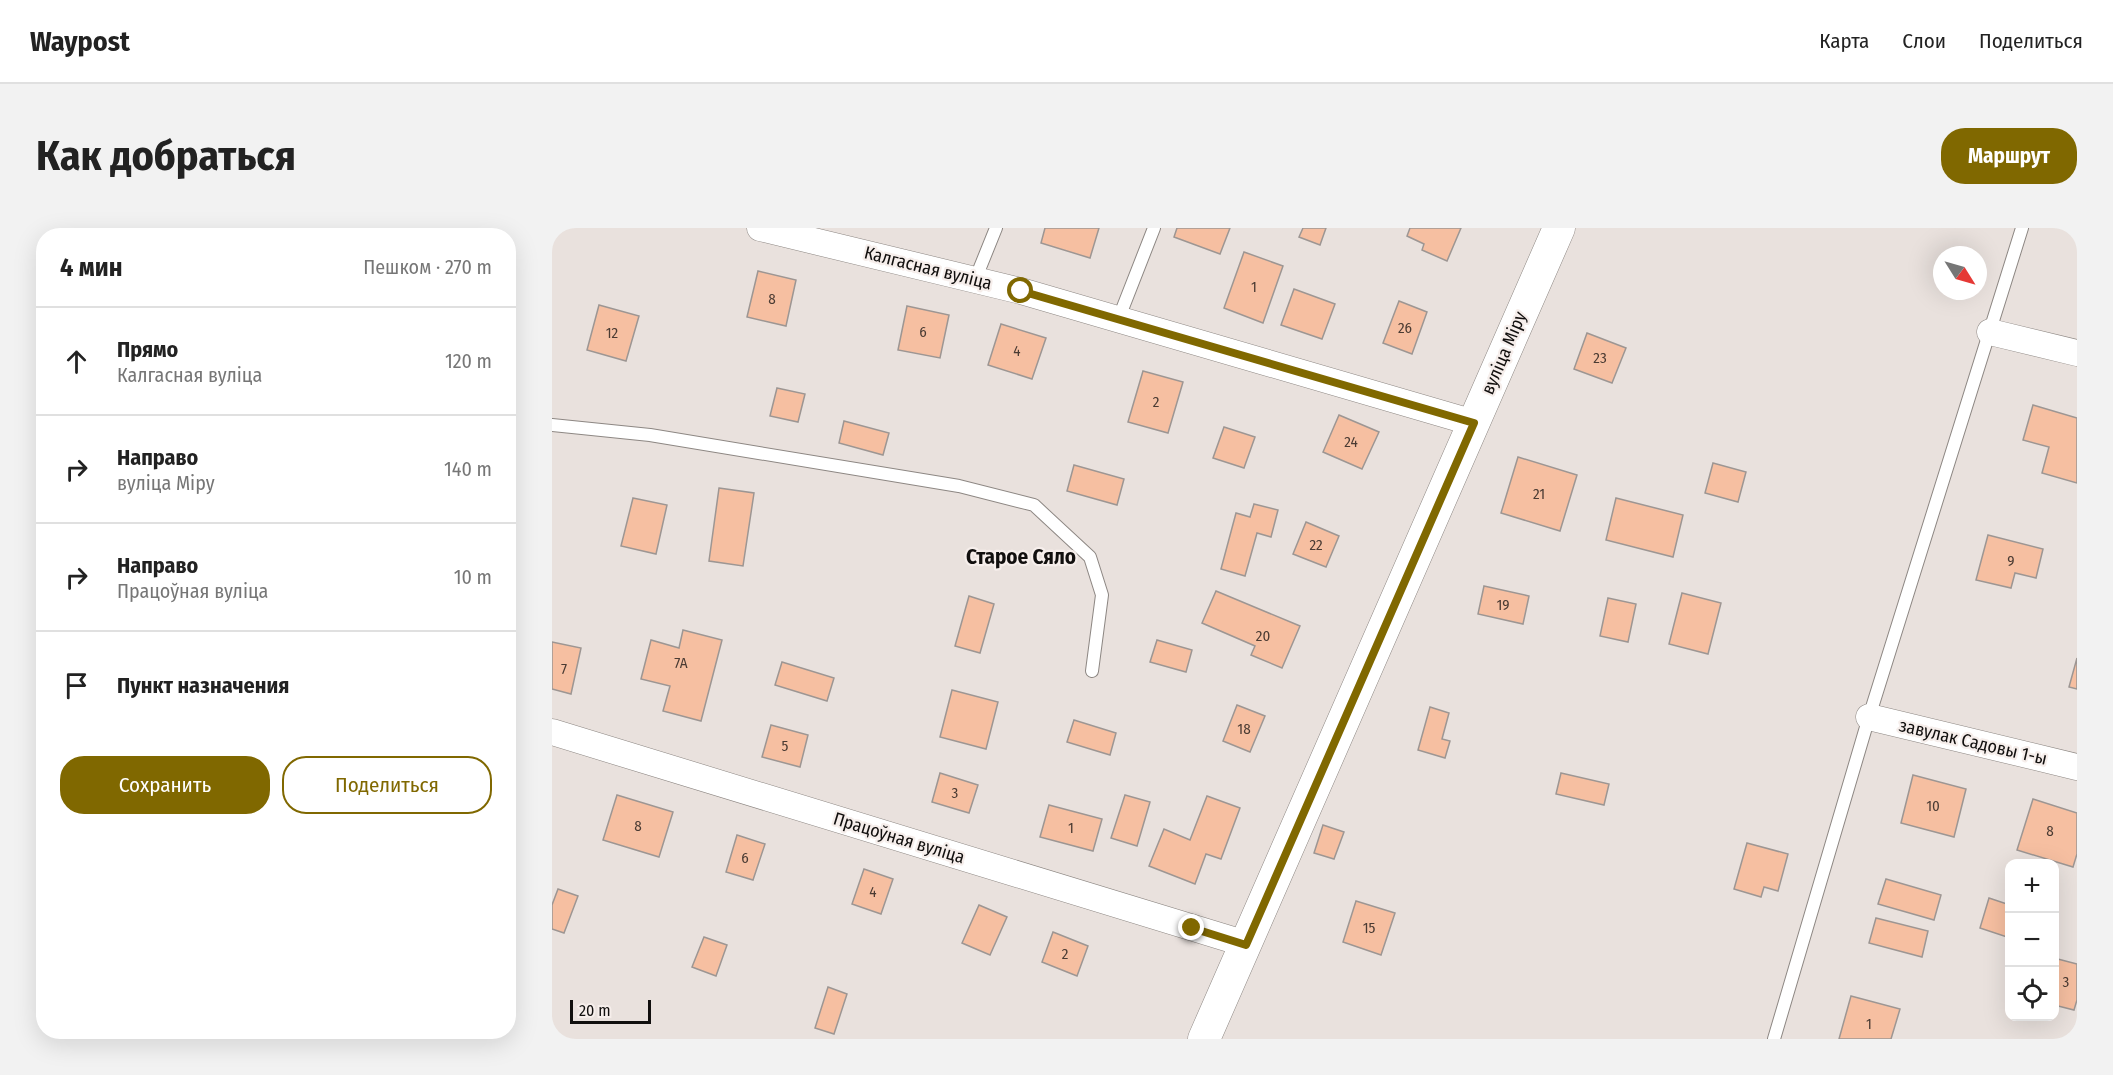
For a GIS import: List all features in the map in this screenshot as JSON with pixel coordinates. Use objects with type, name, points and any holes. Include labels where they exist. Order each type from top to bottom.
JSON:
[{"type":"street","name":"Калгасная вуліца","points":[[760,228],[975,280],[1474,423]]},
{"type":"street","name":"вуліца Міру","points":[[1204,1039],[1559,228]]},
{"type":"street","points":[[1990,332],[2077,353]]},
{"type":"street","name":"завулак Садовы 1-ы","points":[[1869,717],[2077,767]]},
{"type":"street","name":"Працоўная вуліца","points":[[552,732],[1246,945]]},
{"type":"lane","points":[[975,280],[996,228]]},
{"type":"lane","points":[[1118,320],[1154,228]]},
{"type":"lane","points":[[1774,1039],[1869,717],[2022,228]]},
{"type":"lane","points":[[552,425],[650,435],[947,484],[1034,505],[1090,557],[1102,595],[1092,671]]},
{"type":"building","points":[[1045,228],[1099,228],[1090,258],[1041,243]]},
{"type":"building","points":[[1177,228],[1230,228],[1220,254],[1174,237]]},
{"type":"building","points":[[1303,228],[1326,228],[1320,245],[1299,237]]},
{"type":"building","points":[[1410,228],[1461,228],[1447,261],[1422,250],[1424,244],[1407,236]]},
{"type":"building","points":[[1244,252],[1283,266],[1263,323],[1224,308]]},
{"type":"building","points":[[758,271],[796,280],[786,326],[747,317]]},
{"type":"building","points":[[1294,289],[1335,304],[1322,339],[1281,325]]},
{"type":"building","points":[[1399,301],[1427,312],[1412,354],[1383,343]]},
{"type":"building","points":[[599,305],[639,316],[626,361],[587,350]]},
{"type":"building","points":[[907,306],[949,315],[940,358],[898,350]]},
{"type":"building","points":[[1001,324],[1046,338],[1032,379],[988,365]]},
{"type":"building","points":[[1587,333],[1626,348],[1612,383],[1574,369]]},
{"type":"building","points":[[1143,371],[1183,382],[1168,433],[1128,422]]},
{"type":"building","points":[[777,388],[805,394],[798,422],[770,416]]},
{"type":"building","points":[[2033,405],[2077,418],[2077,483],[2042,473],[2049,447],[2023,440]]},
{"type":"building","points":[[1339,415],[1379,432],[1362,469],[1323,452]]},
{"type":"building","points":[[844,421],[889,433],[883,455],[839,443]]},
{"type":"building","points":[[1224,427],[1255,437],[1244,468],[1213,458]]},
{"type":"building","points":[[1518,457],[1577,475],[1560,531],[1501,513]]},
{"type":"building","points":[[1713,463],[1746,472],[1738,502],[1705,493]]},
{"type":"building","points":[[1074,465],[1124,479],[1117,505],[1067,491]]},
{"type":"building","points":[[719,488],[754,493],[743,566],[709,561]]},
{"type":"building","points":[[633,498],[667,505],[656,554],[621,546]]},
{"type":"building","points":[[1616,498],[1683,515],[1673,557],[1606,540]]},
{"type":"building","points":[[1254,504],[1278,510],[1271,537],[1257,533],[1245,576],[1221,569],[1236,513],[1250,517]]},
{"type":"building","points":[[1306,522],[1339,536],[1326,567],[1293,554]]},
{"type":"building","points":[[1988,535],[2043,549],[2036,578],[2015,573],[2011,588],[1976,580]]},
{"type":"building","points":[[1484,586],[1529,596],[1523,624],[1478,614]]},
{"type":"building","points":[[1216,591],[1300,626],[1282,668],[1251,655],[1255,646],[1202,623]]},
{"type":"building","points":[[1682,593],[1721,603],[1708,654],[1669,644]]},
{"type":"building","points":[[969,596],[994,604],[980,653],[955,646]]},
{"type":"building","points":[[1608,598],[1636,604],[1628,642],[1600,636]]},
{"type":"building","points":[[683,630],[722,640],[701,721],[663,711],[670,686],[641,679],[651,640],[679,648]]},
{"type":"building","points":[[1157,640],[1192,650],[1186,672],[1150,662]]},
{"type":"building","points":[[552,642],[581,648],[571,694],[552,689]]},
{"type":"building","points":[[2077,658],[2077,689],[2069,687]]},
{"type":"building","points":[[782,662],[834,678],[827,701],[775,685]]},
{"type":"building","points":[[952,690],[998,702],[986,749],[940,737]]},
{"type":"building","points":[[1237,705],[1265,716],[1250,752],[1223,741]]},
{"type":"building","points":[[1430,707],[1449,713],[1442,739],[1450,741],[1445,758],[1418,750]]},
{"type":"building","points":[[1074,720],[1116,733],[1110,755],[1067,742]]},
{"type":"building","points":[[771,725],[808,735],[800,767],[762,757]]},
{"type":"building","points":[[940,773],[978,785],[969,813],[932,802]]},
{"type":"building","points":[[1561,773],[1609,784],[1604,805],[1556,794]]},
{"type":"building","points":[[1913,775],[1966,789],[1954,837],[1901,823]]},
{"type":"building","points":[[617,795],[673,812],[659,857],[603,840]]},
{"type":"building","points":[[1125,795],[1150,802],[1137,846],[1111,838]]},
{"type":"building","points":[[1207,796],[1240,808],[1221,859],[1206,854],[1195,884],[1149,866],[1164,829],[1190,840]]},
{"type":"building","points":[[2033,799],[2077,813],[2077,854],[2073,867],[2059,863],[2059,859],[2047,859],[2017,850]]},
{"type":"building","points":[[1049,805],[1102,819],[1093,851],[1040,837]]},
{"type":"building","points":[[1323,825],[1344,832],[1334,859],[1314,853]]},
{"type":"building","points":[[737,835],[765,844],[753,880],[726,872]]},
{"type":"building","points":[[1747,843],[1788,854],[1778,891],[1764,887],[1761,897],[1734,889]]},
{"type":"building","points":[[864,869],[893,879],[881,914],[852,904]]},
{"type":"building","points":[[1886,879],[1941,895],[1934,920],[1878,904]]},
{"type":"building","points":[[558,889],[578,896],[564,933],[552,929],[552,905]]},
{"type":"building","points":[[1989,898],[2005,903],[2005,936],[1980,928]]},
{"type":"building","points":[[1356,901],[1395,913],[1381,955],[1343,942]]},
{"type":"building","points":[[979,905],[1007,917],[990,955],[962,943]]},
{"type":"building","points":[[1876,918],[1928,931],[1922,957],[1869,943]]},
{"type":"building","points":[[1053,932],[1088,946],[1077,976],[1042,962]]},
{"type":"building","points":[[704,937],[727,945],[716,976],[692,967]]},
{"type":"building","points":[[2059,959],[2077,964],[2077,1000],[2074,1010],[2059,1006]]},
{"type":"building","points":[[828,987],[847,994],[834,1034],[815,1028]]},
{"type":"building","points":[[1851,996],[1900,1009],[1891,1039],[1839,1039]]},
{"type":"district","name":"Старое Сяло","points":[[1021,557]]},
{"type":"route","points":[[1021,291],[1474,423],[1246,945],[1192,928]]}]
